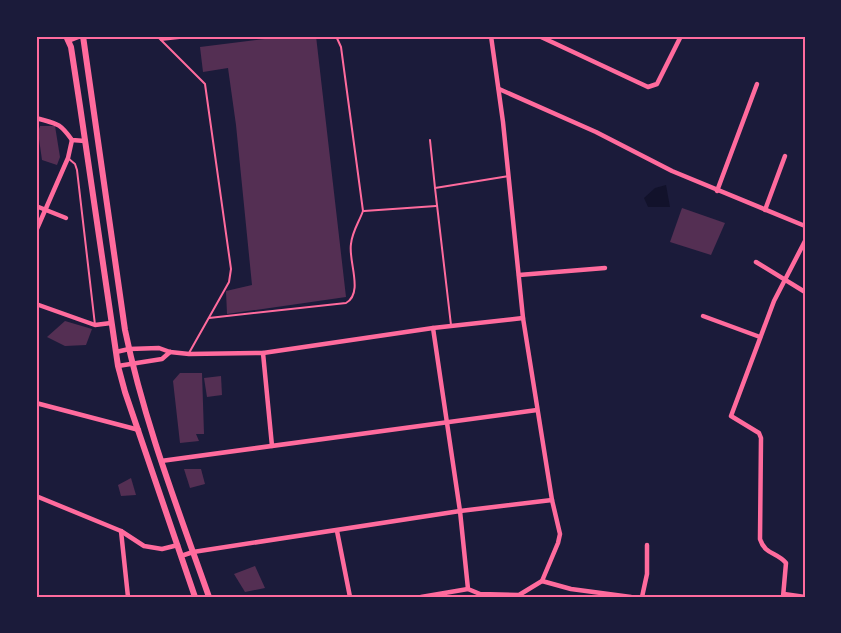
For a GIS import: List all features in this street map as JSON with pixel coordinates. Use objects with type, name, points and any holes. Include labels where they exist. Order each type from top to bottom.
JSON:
[{"type":"main road","points":[[82,36],[132,363],[161,461],[209,597]]},
{"type":"main road","points":[[67,39],[85,138],[118,366],[195,597]]},
{"type":"main road","points":[[85,138],[98,132]]},
{"type":"street","points":[[67,39],[82,36]]},
{"type":"street","points":[[421,597],[468,589],[480,594],[519,596],[542,581],[558,544],[560,534],[552,500],[523,318],[509,176],[491,36]]},
{"type":"street","points":[[539,36],[648,88],[657,84],[681,36]]},
{"type":"street","points":[[717,190],[757,84]]},
{"type":"street","points":[[499,89],[596,132],[672,172],[805,226]]},
{"type":"street","points":[[36,118],[61,125],[72,140],[68,158],[36,231]]},
{"type":"street","points":[[72,140],[85,138]]},
{"type":"street","points":[[765,210],[785,156]]},
{"type":"street","points":[[36,206],[66,218]]},
{"type":"street","points":[[805,241],[785,279],[760,337],[731,416],[759,433],[761,438],[760,539],[763,547],[768,553],[783,559],[786,563],[784,595],[805,596]]},
{"type":"street","points":[[756,262],[805,292]]},
{"type":"street","points":[[519,275],[605,268]]},
{"type":"street","points":[[36,304],[96,325],[111,323]]},
{"type":"street","points":[[702,316],[760,337]]},
{"type":"street","points":[[116,352],[129,349],[160,348],[170,352],[189,354],[263,353],[433,328],[523,318]]},
{"type":"street","points":[[433,328],[460,511],[468,589]]},
{"type":"street","points":[[118,366],[162,358],[170,352]]},
{"type":"street","points":[[263,353],[272,446]]},
{"type":"street","points":[[36,403],[139,430]]},
{"type":"street","points":[[161,461],[537,410]]},
{"type":"street","points":[[36,496],[121,532],[135,542],[153,548],[178,545]]},
{"type":"street","points":[[181,556],[194,552],[460,511],[552,500]]},
{"type":"street","points":[[337,531],[350,597]]},
{"type":"street","points":[[121,532],[128,597]]},
{"type":"street","points":[[642,597],[648,568],[647,544]]},
{"type":"street","points":[[542,581],[571,590],[630,597]]},
{"type":"lane","points":[[157,36],[206,84],[232,268],[229,282],[189,354]]},
{"type":"lane","points":[[161,40],[198,36]]},
{"type":"lane","points":[[209,318],[346,303],[351,300],[355,293],[350,247],[353,234],[363,211],[341,47],[336,36]]},
{"type":"lane","points":[[430,140],[451,326]]},
{"type":"lane","points":[[68,158],[75,164],[77,170],[96,325]]},
{"type":"lane","points":[[435,188],[509,176]]},
{"type":"lane","points":[[363,211],[436,206]]},
{"type":"shaded area","points":[[666,185],[670,207],[648,207],[644,198],[655,188]]},
{"type":"building","points":[[289,36],[316,36],[346,297],[227,314],[226,291],[252,285],[236,125],[228,68],[203,72],[200,47]]},
{"type":"building","points":[[40,126],[55,126],[60,157],[57,165],[42,160],[38,132]]},
{"type":"building","points":[[682,208],[725,223],[711,255],[670,242]]},
{"type":"building","points":[[65,321],[92,329],[86,345],[65,346],[47,337]]},
{"type":"building","points":[[180,373],[202,373],[204,434],[196,434],[199,441],[180,443],[173,381]]},
{"type":"building","points":[[221,376],[222,395],[207,397],[204,378]]},
{"type":"building","points":[[184,469],[201,469],[205,484],[190,488]]},
{"type":"building","points":[[131,478],[136,495],[121,496],[118,485]]},
{"type":"building","points":[[255,566],[265,588],[245,592],[234,574]]}]
